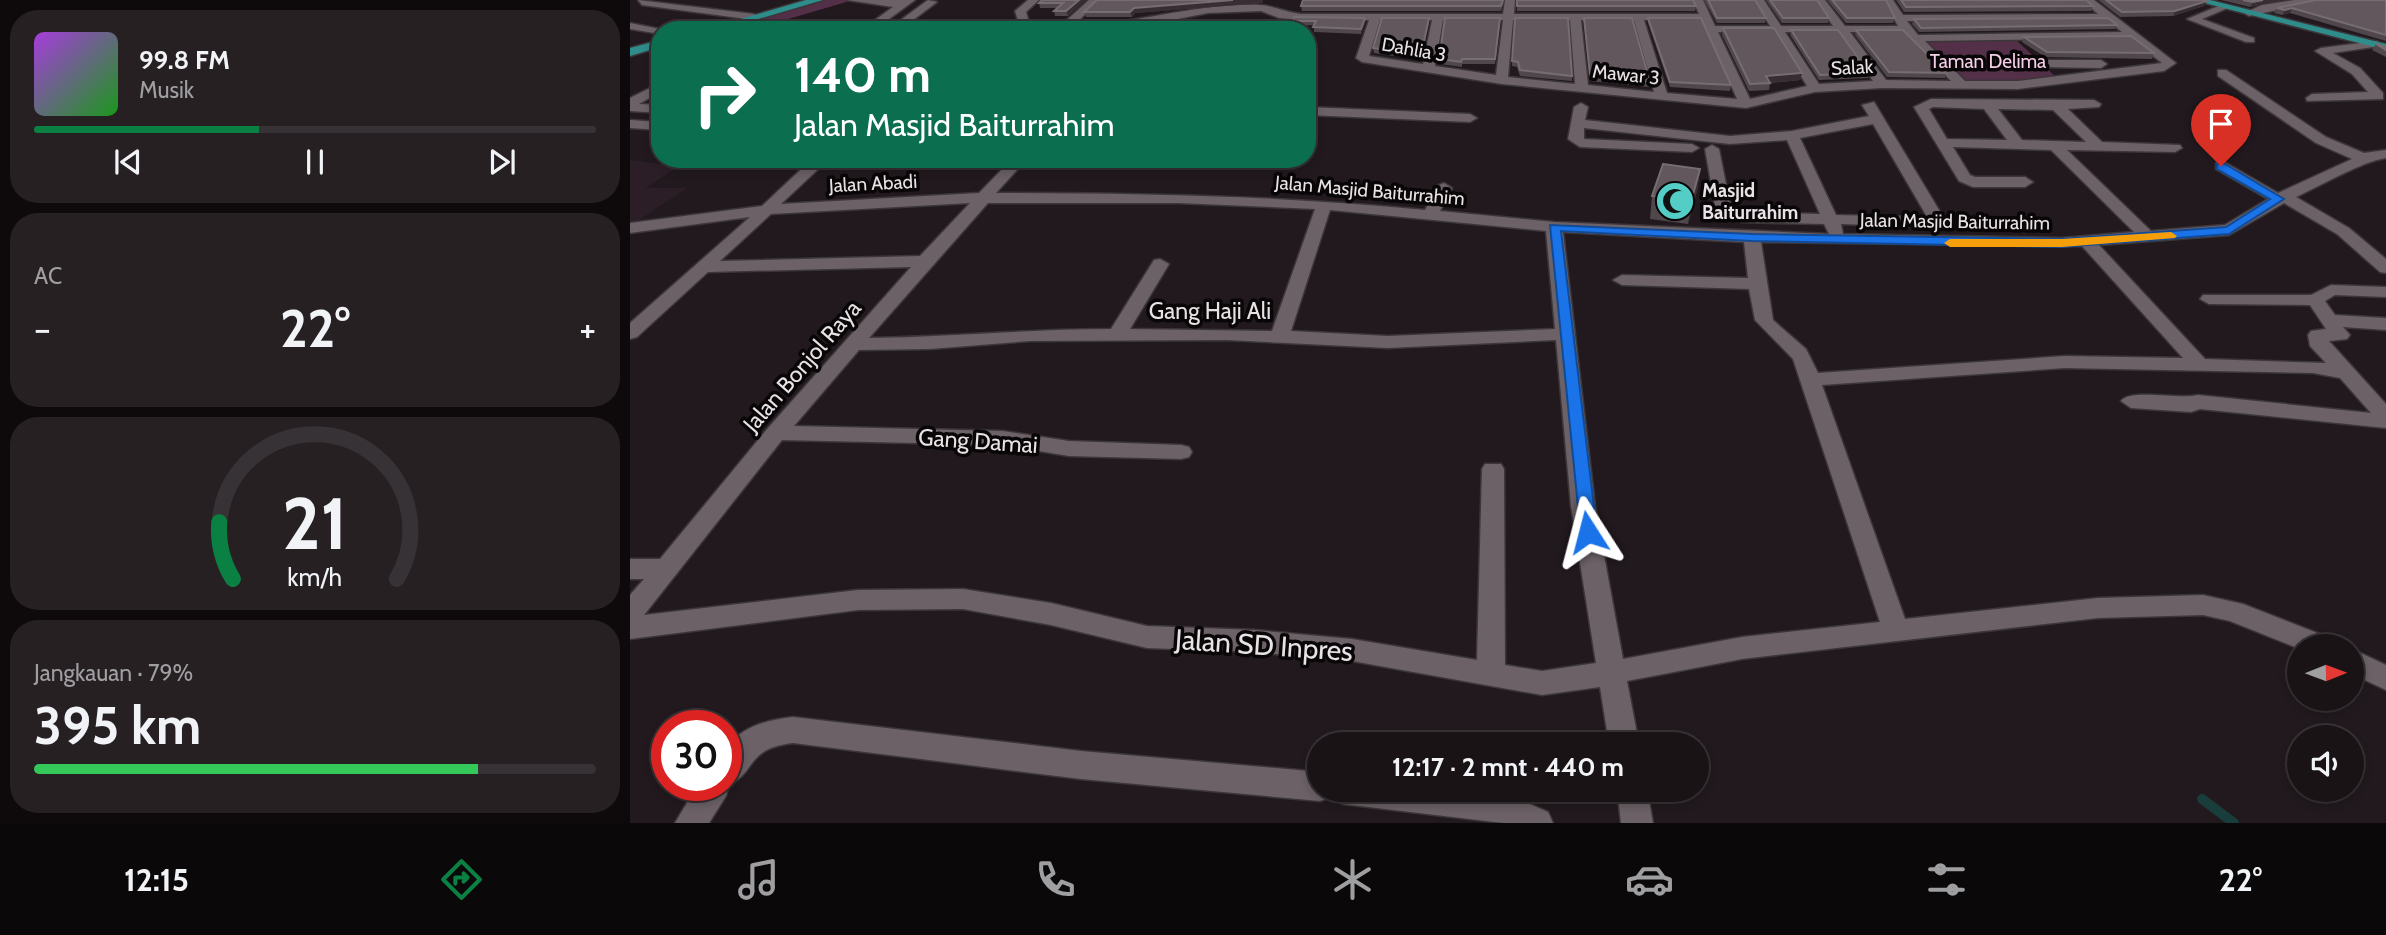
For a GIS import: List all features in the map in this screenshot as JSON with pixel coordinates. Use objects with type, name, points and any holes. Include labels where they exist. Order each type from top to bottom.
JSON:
[{"type":"main road","points":[[740,21],[818,0]]},
{"type":"main road","points":[[2198,0],[2381,46]]},
{"type":"main road","points":[[630,51],[651,45]]},
{"type":"street","points":[[676,7],[697,0]]},
{"type":"street","points":[[852,0],[933,3],[906,21]]},
{"type":"street","points":[[1019,21],[1020,11],[1034,0]]},
{"type":"street","points":[[1070,21],[1095,0]]},
{"type":"street","points":[[1502,80],[1510,0]]},
{"type":"street","points":[[1698,0],[1746,104]]},
{"type":"street","points":[[1759,0],[1815,88]]},
{"type":"street","points":[[1820,0],[1882,84]]},
{"type":"street","points":[[1888,0],[1902,23],[1962,85]]},
{"type":"street","points":[[2087,0],[2170,63]]},
{"type":"street","points":[[2249,13],[2266,7],[2319,0]]},
{"type":"street","points":[[642,2],[754,17]]},
{"type":"street","points":[[879,21],[906,2]]},
{"type":"street","points":[[1140,21],[1211,5],[1266,4],[1279,15],[1329,12],[1376,17],[1638,17],[1775,29],[1840,29],[1902,23],[2110,17]]},
{"type":"street","points":[[2225,7],[2192,19],[2250,40]]},
{"type":"street","points":[[1140,21],[1149,10]]},
{"type":"street","name":"Dahlia 3","points":[[1376,17],[1362,58],[1502,80]]},
{"type":"street","points":[[1428,70],[1438,17]]},
{"type":"street","points":[[1575,17],[1582,89]]},
{"type":"street","points":[[1638,17],[1662,98]]},
{"type":"street","points":[[630,26],[651,30]]},
{"type":"street","points":[[2028,51],[2132,35]]},
{"type":"street","points":[[1917,38],[2170,63]]},
{"type":"street","points":[[2312,98],[2378,96],[2356,71],[2321,51],[2381,46]]},
{"type":"street","points":[[2028,51],[2060,81]]},
{"type":"street","name":"Salak","points":[[1746,104],[1815,88],[2060,81],[2164,67],[2170,63]]},
{"type":"street","points":[[2222,73],[2321,140],[2386,165]]},
{"type":"street","name":"Mawar 3","points":[[1502,80],[1662,98],[1746,104]]},
{"type":"street","points":[[630,105],[651,92]]},
{"type":"street","points":[[2025,182],[1968,181],[1960,173],[1922,104],[2094,104]]},
{"type":"street","points":[[630,105],[651,108]]},
{"type":"street","points":[[1988,105],[2018,145]]},
{"type":"street","points":[[2057,106],[2098,146]]},
{"type":"street","points":[[1581,107],[1575,139],[1580,143],[1712,149],[1730,140]]},
{"type":"street","points":[[1316,111],[1470,118]]},
{"type":"street","points":[[1577,123],[1730,140],[1792,135],[1873,112],[1933,218],[1921,223],[1751,220],[1731,213],[1723,206],[1712,149]]},
{"type":"street","points":[[1792,135],[1833,220],[1838,240]]},
{"type":"street","points":[[1943,143],[2175,148]]},
{"type":"street","points":[[2054,145],[2149,238]]},
{"type":"street","name":"Jalan Masjid Baiturrahim","points":[[981,198],[1178,198],[1324,205],[1554,227],[1752,237],[2006,244],[2087,242],[2229,230],[2281,197],[2350,168],[2365,158],[2386,154]]},
{"type":"street","points":[[2221,166],[2343,231],[2386,268]]},
{"type":"street","points":[[630,333],[767,210],[808,168]]},
{"type":"street","name":"Jalan Bonjol Raya","points":[[630,614],[663,569],[775,433],[981,198],[1011,168]]},
{"type":"street","points":[[1430,216],[1444,188]]},
{"type":"street","name":"Jalan Abadi","points":[[630,228],[767,210],[981,198]]},
{"type":"street","points":[[1280,336],[1324,205]]},
{"type":"street","points":[[1554,227],[1583,506],[1622,732]]},
{"type":"street","points":[[1752,237],[1764,319],[1800,351],[1896,631]]},
{"type":"street","points":[[2087,242],[2198,363]]},
{"type":"street","points":[[703,267],[925,261]]},
{"type":"street","points":[[1116,335],[1160,264]]},
{"type":"street","points":[[1622,280],[1759,284]]},
{"type":"street","points":[[2209,299],[2315,300],[2331,290],[2386,292]]},
{"type":"street","points":[[2315,300],[2332,320],[2340,335],[2318,335],[2318,342],[2348,373],[2386,420]]},
{"type":"street","points":[[2332,320],[2386,324]]},
{"type":"street","name":"Gang Haji Ali","points":[[853,344],[930,343],[1030,335],[1280,336],[1388,342],[1567,334]]},
{"type":"street","points":[[1809,380],[2065,362],[2314,367],[2348,373]]},
{"type":"street","points":[[2131,401],[2191,405],[2198,402],[2386,420]]},
{"type":"street","name":"Gang Damai","points":[[775,433],[1003,438],[1063,447],[1181,452]]},
{"type":"street","points":[[1491,676],[1493,469]]},
{"type":"street","points":[[630,569],[663,569]]},
{"type":"street","name":"Jalan SD Inpres","points":[[630,628],[858,600],[963,599],[1039,612],[1147,637],[1309,645],[1427,662],[1491,676],[1542,683],[1742,648],[2098,608],[2179,604],[2234,611],[2291,634]]},
{"type":"street","points":[[2364,667],[2386,677]]},
{"type":"street","points":[[742,751],[752,738],[793,730],[1081,765],[1307,786]]},
{"type":"street","points":[[691,823],[705,801]]},
{"type":"street","points":[[1458,802],[1502,807],[1537,823]]},
{"type":"street","points":[[1634,802],[1637,823]]},
{"type":"shaded area","points":[[630,160],[651,163],[651,168],[676,168],[645,188],[687,188],[630,226]]},
{"type":"green space","points":[[819,0],[853,0],[782,21],[745,21]]},
{"type":"green space","name":"Taman Delima","points":[[1917,38],[2014,38],[2060,81],[1962,85]]},
{"type":"building","points":[[1042,0],[1079,0],[1066,11],[1054,11],[1063,3],[1039,3]]},
{"type":"building","points":[[1097,0],[1233,0],[1134,8],[1130,12],[1084,12]]},
{"type":"building","points":[[1303,0],[1503,0],[1501,6],[1301,6]]},
{"type":"building","points":[[1517,0],[1693,0],[1696,6],[1517,6]]},
{"type":"building","points":[[1708,0],[1755,0],[1766,18],[1717,18]]},
{"type":"building","points":[[1770,0],[1817,0],[1829,18],[1783,18]]},
{"type":"building","points":[[1832,0],[1886,0],[1895,18],[1847,18]]},
{"type":"building","points":[[1901,0],[2086,0],[2093,6],[1906,7]]},
{"type":"building","points":[[2106,0],[2207,1],[2175,11],[2122,12]]},
{"type":"building","points":[[2316,0],[2386,0],[2386,35],[2292,8],[2277,8]]},
{"type":"building","points":[[1294,17],[1365,18],[1361,29],[1316,27],[1316,21],[1293,21]]},
{"type":"building","points":[[1382,18],[1429,18],[1421,55],[1373,48]]},
{"type":"building","points":[[1445,18],[1500,18],[1495,59],[1462,59],[1461,62],[1439,59]]},
{"type":"building","points":[[1515,18],[1568,18],[1572,76],[1520,70],[1518,62],[1512,61]]},
{"type":"building","points":[[1584,18],[1632,18],[1650,82],[1590,75]]},
{"type":"building","points":[[1648,18],[1701,18],[1731,85],[1670,82]]},
{"type":"building","points":[[2108,18],[2117,25],[1921,28],[1914,19]]},
{"type":"building","points":[[1723,28],[1774,28],[1802,73],[1766,76],[1770,83],[1750,84]]},
{"type":"building","points":[[1791,30],[1838,30],[1869,73],[1820,75]]},
{"type":"building","points":[[1856,30],[1903,30],[1946,73],[1889,72]]},
{"type":"building","points":[[2131,36],[2154,53],[2047,52],[2024,37]]},
{"type":"building","points":[[1663,164],[1700,169],[1691,202],[1652,196]]},
{"type":"waterway","points":[[2202,799],[2234,823]]},
{"type":"slow traffic","points":[[1950,243],[2062,243],[2171,236]]},
{"type":"place","name":"Masjid Baiturrahim","points":[[1675,201]]},
{"type":"route","points":[[1588,532],[1554,227],[1752,237],[2062,243],[2229,230],[2278,199],[2221,166]]}]
